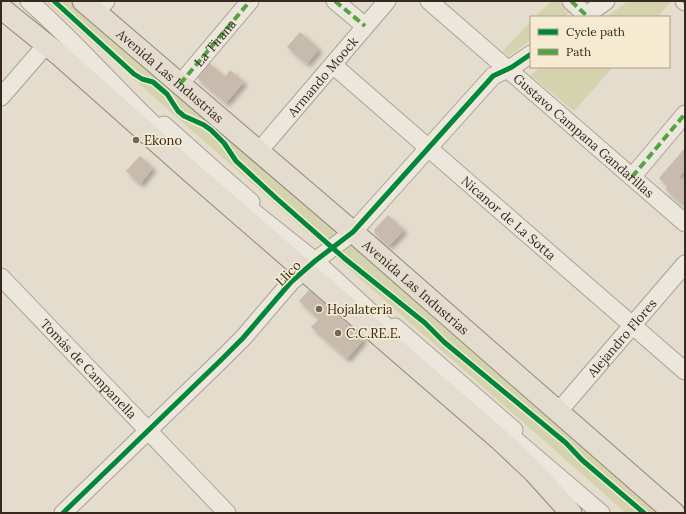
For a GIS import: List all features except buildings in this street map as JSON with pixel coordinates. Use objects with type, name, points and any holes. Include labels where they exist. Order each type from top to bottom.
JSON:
[{"type":"main road","name":"Avenida Las Industrias","points":[[95,5],[180,84],[353,232],[674,513]]},
{"type":"main road","points":[[1,8],[314,263],[518,457],[571,513]]},
{"type":"street","points":[[29,1],[76,45],[178,148],[238,200],[413,343],[611,513]]},
{"type":"street","points":[[40,1],[71,30],[119,81],[161,122],[238,191],[292,233],[314,263],[424,361],[600,513]]},
{"type":"street","name":"La Tirana","points":[[180,84],[250,1]]},
{"type":"street","points":[[335,1],[365,26]]},
{"type":"street","name":"Armando Moock","points":[[259,151],[387,1]]},
{"type":"street","name":"Gustavo Campana Gandarillas","points":[[429,1],[685,223]]},
{"type":"street","points":[[570,1],[585,16],[606,1]]},
{"type":"street","points":[[1,97],[46,45]]},
{"type":"street","name":"Llico","points":[[63,513],[222,359],[251,329],[291,282],[353,232],[488,81],[498,73],[530,55]]},
{"type":"street","name":"Nicanor de La Sotta","points":[[332,65],[685,371]]},
{"type":"street","points":[[632,177],[685,114]]},
{"type":"street","name":"Alejandro Flores","points":[[558,412],[685,264]]},
{"type":"street","name":"Tomás de Campanella","points":[[1,277],[226,513]]},
{"type":"shaded area","points":[[45,1],[73,1],[664,513],[626,513]]},
{"type":"shaded area","points":[[551,1],[564,1],[574,9],[565,16],[536,16]]},
{"type":"shaded area","points":[[628,1],[672,1],[658,16],[608,16]]},
{"type":"shaded area","points":[[530,22],[530,41],[509,56],[503,51]]},
{"type":"shaded area","points":[[540,68],[612,68],[574,111],[530,75]]},
{"type":"marked path","points":[[180,84],[250,1]]},
{"type":"marked path","points":[[335,1],[365,26]]},
{"type":"marked path","points":[[571,1],[586,15]]},
{"type":"marked path","points":[[632,177],[685,114]]},
{"type":"cycle path","points":[[54,1],[134,74],[142,79],[153,82],[167,94],[178,111],[184,116],[204,125],[211,130],[224,143],[236,161],[276,198],[344,258],[425,323],[444,342],[566,443],[582,460],[644,513]]},
{"type":"cycle path","points":[[63,513],[243,338],[291,282],[315,261],[353,232],[493,76],[512,67],[530,55]]},
{"type":"place","name":"Ekono","points":[[136,140]]},
{"type":"place","name":"Hojalateria","points":[[319,309]]},
{"type":"place","name":"C.C.RE.E.","points":[[338,333]]}]
